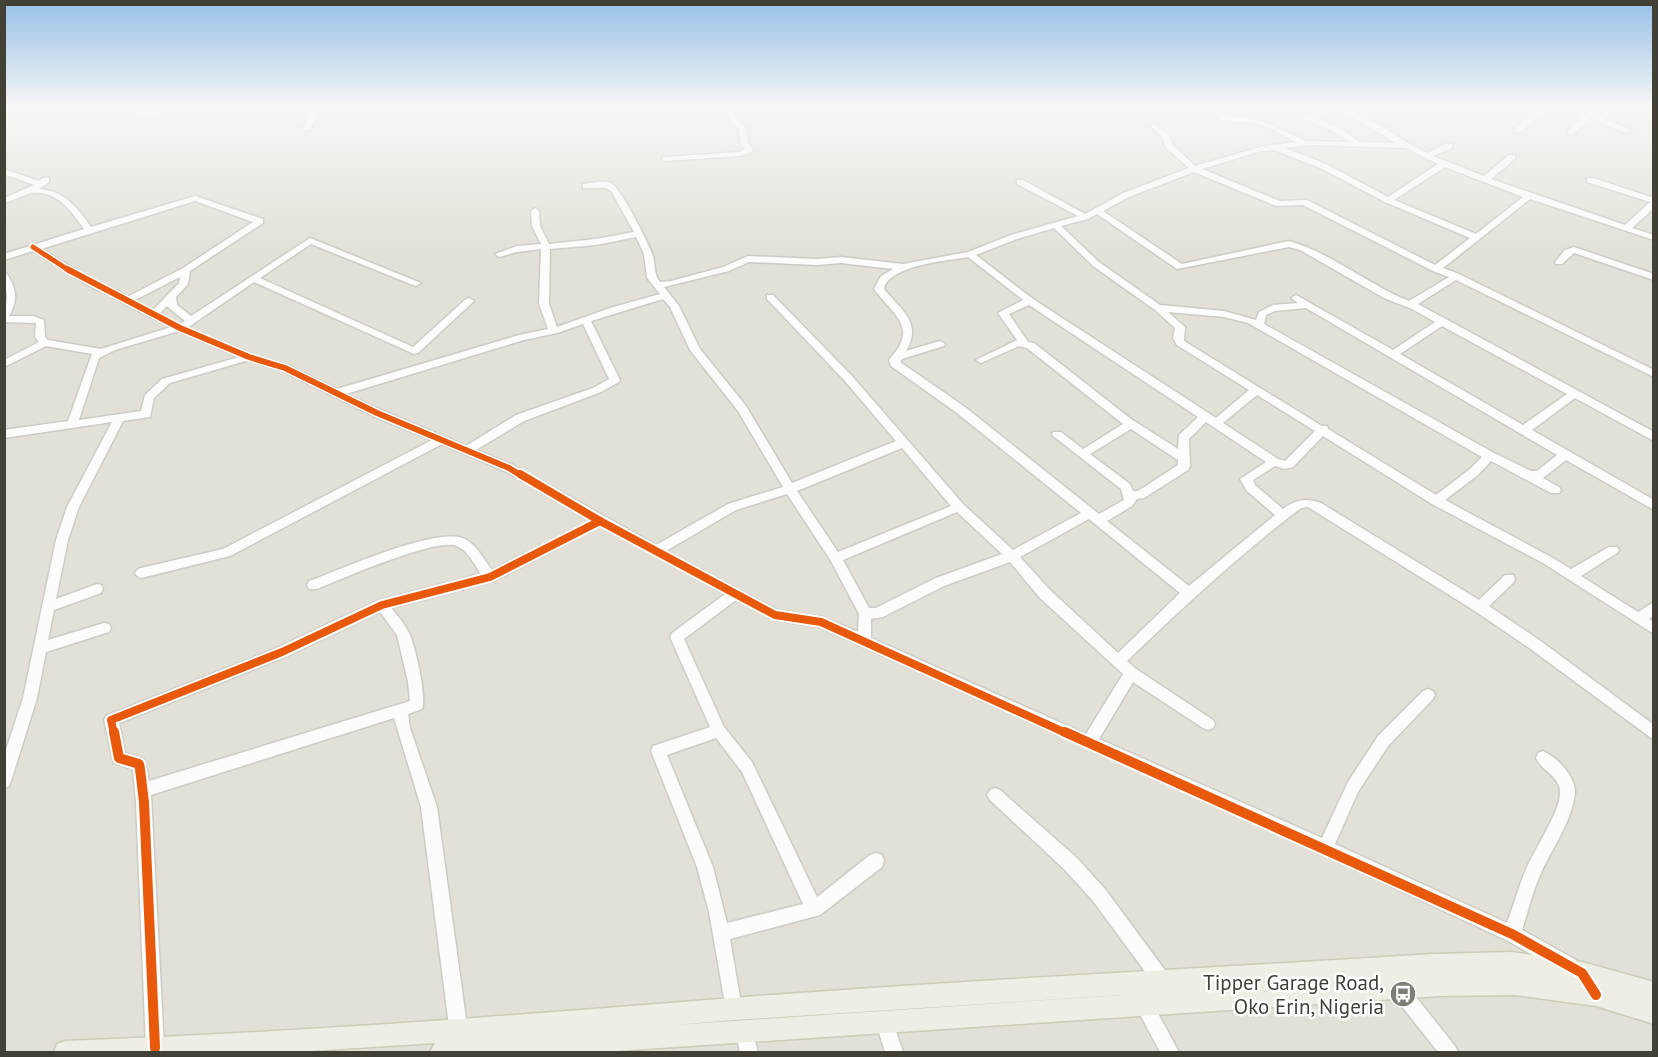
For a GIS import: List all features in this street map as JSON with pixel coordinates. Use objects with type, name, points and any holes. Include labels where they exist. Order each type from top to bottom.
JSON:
[{"type":"main road","points":[[452,1045],[733,1009],[1433,964],[1511,963],[1582,973],[1653,993]]},
{"type":"main road","points":[[65,1053],[207,1047],[452,1045],[564,1048],[747,1042],[885,1023],[1398,988],[1515,984],[1596,995],[1653,1013]]},
{"type":"street","points":[[666,159],[706,156]]},
{"type":"street","points":[[1180,156],[1194,169],[1279,204],[1304,202],[1653,374]]},
{"type":"street","points":[[1189,593],[961,410],[895,364],[894,360],[908,340],[908,324],[879,289],[879,283],[886,276],[903,267],[970,254],[1014,237],[1084,217],[1126,195],[1194,169],[1236,156]]},
{"type":"street","points":[[1298,156],[1323,166],[1388,200],[1476,237]]},
{"type":"street","points":[[1428,156],[1529,196],[1653,238]]},
{"type":"street","points":[[1485,180],[1512,157]]},
{"type":"street","points":[[1388,200],[1444,164]]},
{"type":"street","points":[[4,171],[43,182],[30,191],[4,201]]},
{"type":"street","points":[[1590,180],[1653,202],[1626,229]]},
{"type":"street","points":[[1020,182],[1084,217]]},
{"type":"street","points":[[586,186],[608,185],[614,190],[639,234],[652,264],[652,278],[666,295],[695,350],[742,409],[790,489],[836,558],[865,614],[864,641]]},
{"type":"street","points":[[30,191],[45,190],[60,196],[72,206],[89,230]]},
{"type":"street","points":[[1436,269],[1529,196]]},
{"type":"street","points":[[4,257],[195,198],[260,221],[203,256],[186,270],[126,301]]},
{"type":"street","points":[[1097,210],[1152,245],[1180,267],[1289,244],[1303,248],[1387,296],[1415,307],[1440,323],[1575,393],[1653,437]]},
{"type":"street","points":[[535,212],[536,226],[546,246],[544,304],[554,331]]},
{"type":"street","points":[[1055,225],[1096,264],[1158,308],[1179,327],[1180,343],[1323,429],[1436,501],[1572,575],[1653,629]]},
{"type":"street","points":[[499,254],[516,249],[596,242],[639,234]]},
{"type":"street","points":[[73,423],[95,356],[180,328],[310,241],[416,283]]},
{"type":"street","points":[[33,247],[86,280],[180,328],[249,357],[285,368],[335,393],[509,468],[600,521],[775,615],[820,622],[864,641],[1512,934],[1582,973],[1596,995]]},
{"type":"street","points":[[1559,262],[1568,252],[1574,250],[1653,278]]},
{"type":"street","points":[[970,254],[1030,301],[1274,462],[1289,464],[1323,429]]},
{"type":"street","points":[[657,285],[671,284],[726,269],[748,259],[817,262],[841,260],[903,267]]},
{"type":"street","points":[[153,315],[183,284],[186,270]]},
{"type":"street","points":[[4,276],[13,292],[13,301],[4,317],[41,321],[40,337],[45,343]]},
{"type":"street","points":[[1415,307],[1413,303],[1456,276]]},
{"type":"street","points":[[254,279],[414,351]]},
{"type":"street","points":[[150,289],[170,297]]},
{"type":"street","points":[[335,393],[522,338],[554,331],[666,295]]},
{"type":"street","points":[[170,297],[172,306],[190,320]]},
{"type":"street","points":[[770,297],[815,341],[959,507],[1012,555],[1045,594],[1131,673],[1208,724]]},
{"type":"street","points":[[1296,298],[1653,506]]},
{"type":"street","points":[[414,351],[470,301]]},
{"type":"street","points":[[1030,301],[1003,314],[1023,342],[1030,345],[1131,424],[1184,458]]},
{"type":"street","points":[[1259,326],[1262,315],[1273,308],[1307,305]]},
{"type":"street","points":[[1158,308],[1224,314],[1259,326],[1555,490]]},
{"type":"street","points":[[467,450],[520,418],[597,390],[615,380],[586,320]]},
{"type":"street","points":[[1392,355],[1440,323]]},
{"type":"street","points":[[981,360],[1023,342]]},
{"type":"street","points":[[4,363],[45,343],[102,352]]},
{"type":"street","points":[[898,357],[940,344]]},
{"type":"street","points":[[414,351],[415,371]]},
{"type":"street","points":[[4,434],[146,414],[149,397],[166,381],[249,357]]},
{"type":"street","points":[[1216,423],[1256,390]]},
{"type":"street","points":[[1523,431],[1575,393]]},
{"type":"street","points":[[1130,495],[1140,495],[1184,467],[1183,438],[1206,416]]},
{"type":"street","points":[[4,781],[30,698],[62,540],[73,507],[120,417]]},
{"type":"street","points":[[1082,454],[1131,424]]},
{"type":"street","points":[[865,614],[878,613],[940,582],[1012,555],[1131,500],[1125,487],[1058,435]]},
{"type":"street","points":[[141,573],[226,553],[441,440]]},
{"type":"street","points":[[656,551],[732,507],[790,489],[902,443]]},
{"type":"street","points":[[1529,475],[1540,475],[1564,455]]},
{"type":"street","points":[[1436,501],[1474,472],[1490,456]]},
{"type":"street","points":[[1274,462],[1246,479],[1251,488],[1283,515]]},
{"type":"street","points":[[1118,661],[1189,593],[1283,515],[1298,504],[1308,503],[1317,506],[1480,607],[1538,646],[1653,734]]},
{"type":"street","points":[[836,558],[959,507]]},
{"type":"street","points":[[155,1048],[143,790],[139,764],[119,758],[111,720],[282,652],[382,604],[490,577],[600,521]]},
{"type":"street","points":[[313,585],[351,569],[437,542],[454,540],[465,545],[490,577]]},
{"type":"street","points":[[1572,575],[1613,550]]},
{"type":"street","points":[[1480,607],[1509,579]]},
{"type":"street","points":[[49,607],[97,589]]},
{"type":"street","points":[[735,594],[677,637],[719,731],[747,767],[814,909]]},
{"type":"street","points":[[143,790],[417,705],[415,681],[403,633],[382,604]]},
{"type":"street","points":[[1639,619],[1653,607]]},
{"type":"street","points":[[40,648],[104,628]]},
{"type":"street","points":[[1089,742],[1131,673]]},
{"type":"street","points":[[1326,848],[1353,787],[1383,741],[1428,695]]},
{"type":"street","points":[[400,709],[403,728],[429,807],[452,1045]]},
{"type":"street","points":[[719,731],[658,751],[705,867],[720,933],[733,1009]]},
{"type":"street","points":[[1512,934],[1533,872],[1561,816],[1568,791],[1562,776],[1543,758]]},
{"type":"street","points":[[995,795],[1071,864],[1099,895],[1164,983]]},
{"type":"street","points":[[720,933],[814,909],[876,861]]},
{"type":"street","points":[[1398,988],[1449,1053]]},
{"type":"street","points":[[1144,1005],[1170,1053]]},
{"type":"street","points":[[885,1023],[894,1053]]},
{"type":"shaded area","points":[[5,156],[1653,156],[1653,1052],[5,1052]]},
{"type":"cycle path","points":[[33,247],[96,286],[117,294],[129,303],[180,328],[249,357],[285,368],[377,413],[509,468],[600,521],[775,615],[821,622],[1512,934],[1582,973],[1596,995]]},
{"type":"cycle path","points":[[155,1048],[144,802],[140,769],[139,764],[119,758],[111,720],[282,652],[382,605],[490,577],[600,521]]},
{"type":"place","name":"Tipper Garage Road, Oko Erin, Nigeria","points":[[1403,994]]}]
